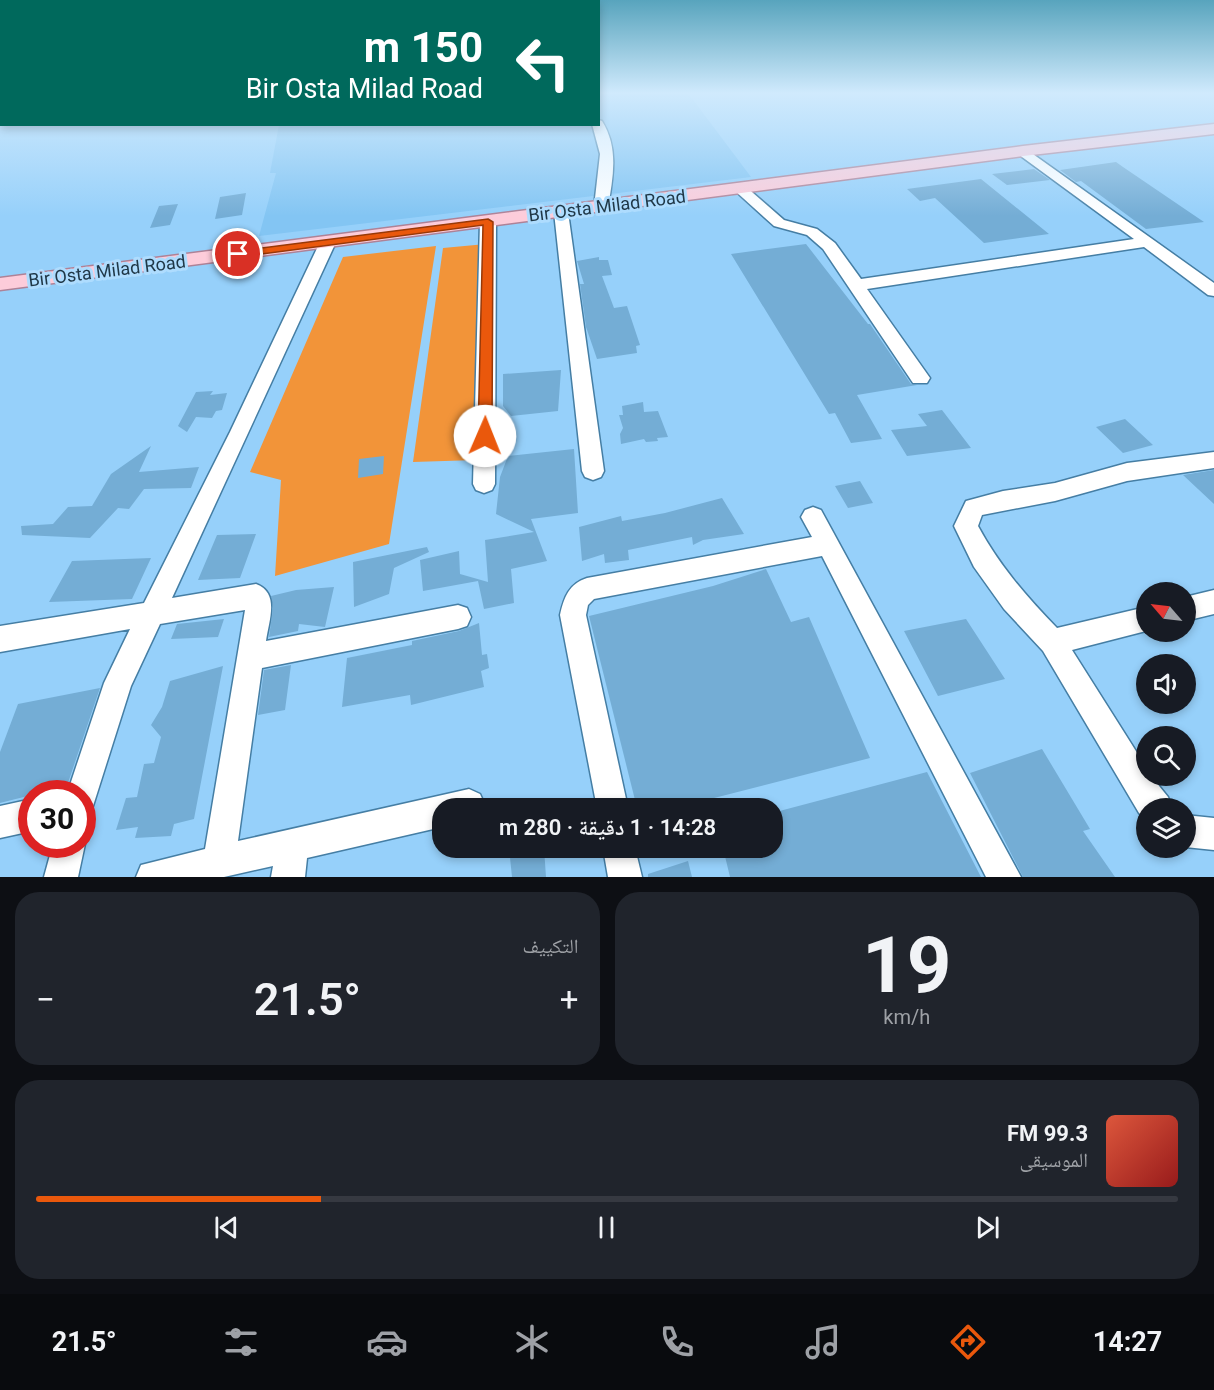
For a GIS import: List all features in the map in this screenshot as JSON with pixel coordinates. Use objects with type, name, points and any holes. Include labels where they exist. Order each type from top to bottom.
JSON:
[{"type":"main road","name":"Bir Osta Milad Road","points":[[0,284],[1023,151],[1171,134]]},
{"type":"street","points":[[601,207],[608,148],[605,134]]},
{"type":"street","points":[[1023,151],[1214,291]]},
{"type":"street","points":[[740,189],[779,223],[812,232],[829,246],[920,378]]},
{"type":"street","points":[[561,212],[593,471]]},
{"type":"street","points":[[484,484],[488,222]]},
{"type":"street","points":[[87,780],[117,683],[240,432],[328,242]]},
{"type":"street","points":[[856,285],[1147,242]]},
{"type":"street","points":[[1148,798],[1052,642],[1012,601],[983,559],[966,526],[974,508],[1003,500],[1055,492],[1127,472],[1214,459]]},
{"type":"street","points":[[813,517],[1004,877]]},
{"type":"street","points":[[610,798],[573,615],[576,600],[587,589],[827,545]]},
{"type":"street","points":[[0,639],[150,615],[254,595],[259,599],[219,861]]},
{"type":"street","points":[[1196,606],[1214,602]]},
{"type":"street","points":[[250,657],[458,618]]},
{"type":"street","points":[[1052,642],[1136,621]]},
{"type":"street","points":[[153,877],[432,813]]},
{"type":"street","points":[[0,822],[18,818]]},
{"type":"street","points":[[1196,832],[1214,834]]},
{"type":"street","points":[[288,877],[292,845]]},
{"type":"street","points":[[61,877],[66,858]]},
{"type":"street","points":[[621,858],[625,877]]},
{"type":"shaded area","points":[[277,134],[719,134],[751,177],[259,236],[276,173],[270,173]]},
{"type":"shaded area","points":[[486,244],[476,460],[413,462],[443,248]]},
{"type":"shaded area","points":[[436,246],[389,544],[275,576],[281,480],[250,472],[343,257]]},
{"type":"building","points":[[1116,162],[1204,222],[1146,229],[1081,181],[1076,182],[1060,170]]},
{"type":"building","points":[[1034,169],[1050,180],[1007,185],[992,174]]},
{"type":"building","points":[[981,179],[1049,234],[984,243],[935,198],[920,201],[907,189]]},
{"type":"building","points":[[246,193],[242,215],[215,219],[220,197]]},
{"type":"building","points":[[178,204],[170,225],[150,228],[159,206]]},
{"type":"building","points":[[806,244],[870,324],[911,384],[917,385],[857,395],[882,439],[851,443],[835,413],[829,414],[731,254]]},
{"type":"building","points":[[599,257],[599,260],[608,260],[612,275],[602,276],[614,308],[627,306],[640,345],[636,346],[637,353],[597,359],[586,327],[580,284],[584,284],[577,261]]},
{"type":"building","points":[[561,370],[558,411],[511,416],[503,406],[503,374]]},
{"type":"building","points":[[213,391],[210,395],[227,393],[222,410],[216,411],[212,418],[196,417],[187,432],[178,426],[196,392]]},
{"type":"building","points":[[643,402],[644,412],[658,411],[668,437],[657,438],[658,441],[646,442],[644,439],[621,444],[620,434],[623,428],[619,415],[623,415],[622,406]]},
{"type":"building","points":[[942,410],[971,448],[907,456],[891,430],[927,426],[918,414]]},
{"type":"building","points":[[1125,419],[1153,445],[1123,453],[1096,427]]},
{"type":"building","points":[[151,446],[139,472],[199,467],[191,488],[144,489],[129,509],[118,508],[90,538],[22,535],[21,526],[53,524],[68,507],[92,506],[111,474]]},
{"type":"building","points":[[574,449],[578,513],[531,519],[547,561],[511,569],[514,603],[484,609],[478,581],[423,591],[420,560],[459,551],[460,574],[488,582],[485,540],[534,532],[496,514],[500,477],[508,456]]},
{"type":"building","points":[[384,456],[383,474],[358,478],[359,459]]},
{"type":"building","points":[[1214,470],[1214,504],[1183,475]]},
{"type":"building","points":[[860,481],[873,503],[848,508],[835,486]]},
{"type":"building","points":[[722,498],[744,534],[703,540],[693,545],[692,537],[628,550],[629,560],[605,563],[604,554],[582,561],[579,527],[621,516],[622,521],[665,513]]},
{"type":"building","points":[[256,534],[240,578],[198,580],[217,535]]},
{"type":"building","points":[[427,547],[429,552],[394,568],[389,594],[354,607],[353,562]]},
{"type":"building","points":[[151,558],[132,599],[49,602],[72,561]]},
{"type":"building","points":[[766,569],[791,622],[809,617],[870,758],[714,798],[634,798],[589,616],[713,586]]},
{"type":"building","points":[[334,587],[325,627],[299,624],[298,631],[269,637],[273,608],[271,596],[296,590]]},
{"type":"building","points":[[224,619],[218,637],[171,639],[177,624]]},
{"type":"building","points":[[966,619],[1005,679],[938,696],[904,631]]},
{"type":"building","points":[[479,623],[482,655],[487,654],[489,668],[481,671],[484,687],[411,705],[410,695],[342,707],[347,658],[412,645],[412,641],[459,631]]},
{"type":"building","points":[[291,665],[285,710],[258,715],[264,670]]},
{"type":"building","points":[[223,666],[194,819],[174,824],[171,836],[135,838],[138,827],[116,830],[126,798],[137,797],[144,764],[154,763],[161,737],[151,725],[162,707],[170,681]]},
{"type":"building","points":[[100,688],[69,780],[18,780],[18,798],[0,803],[0,752],[18,704]]},
{"type":"building","points":[[1042,749],[1090,829],[1083,831],[1115,877],[1023,877],[970,773]]},
{"type":"building","points":[[927,772],[981,877],[730,877],[725,858],[783,858],[783,810]]},
{"type":"building","points":[[510,858],[545,858],[546,877],[512,877]]},
{"type":"building","points":[[688,861],[692,877],[648,877],[648,874]]},
{"type":"route","points":[[238,254],[488,222],[485,436]]}]
